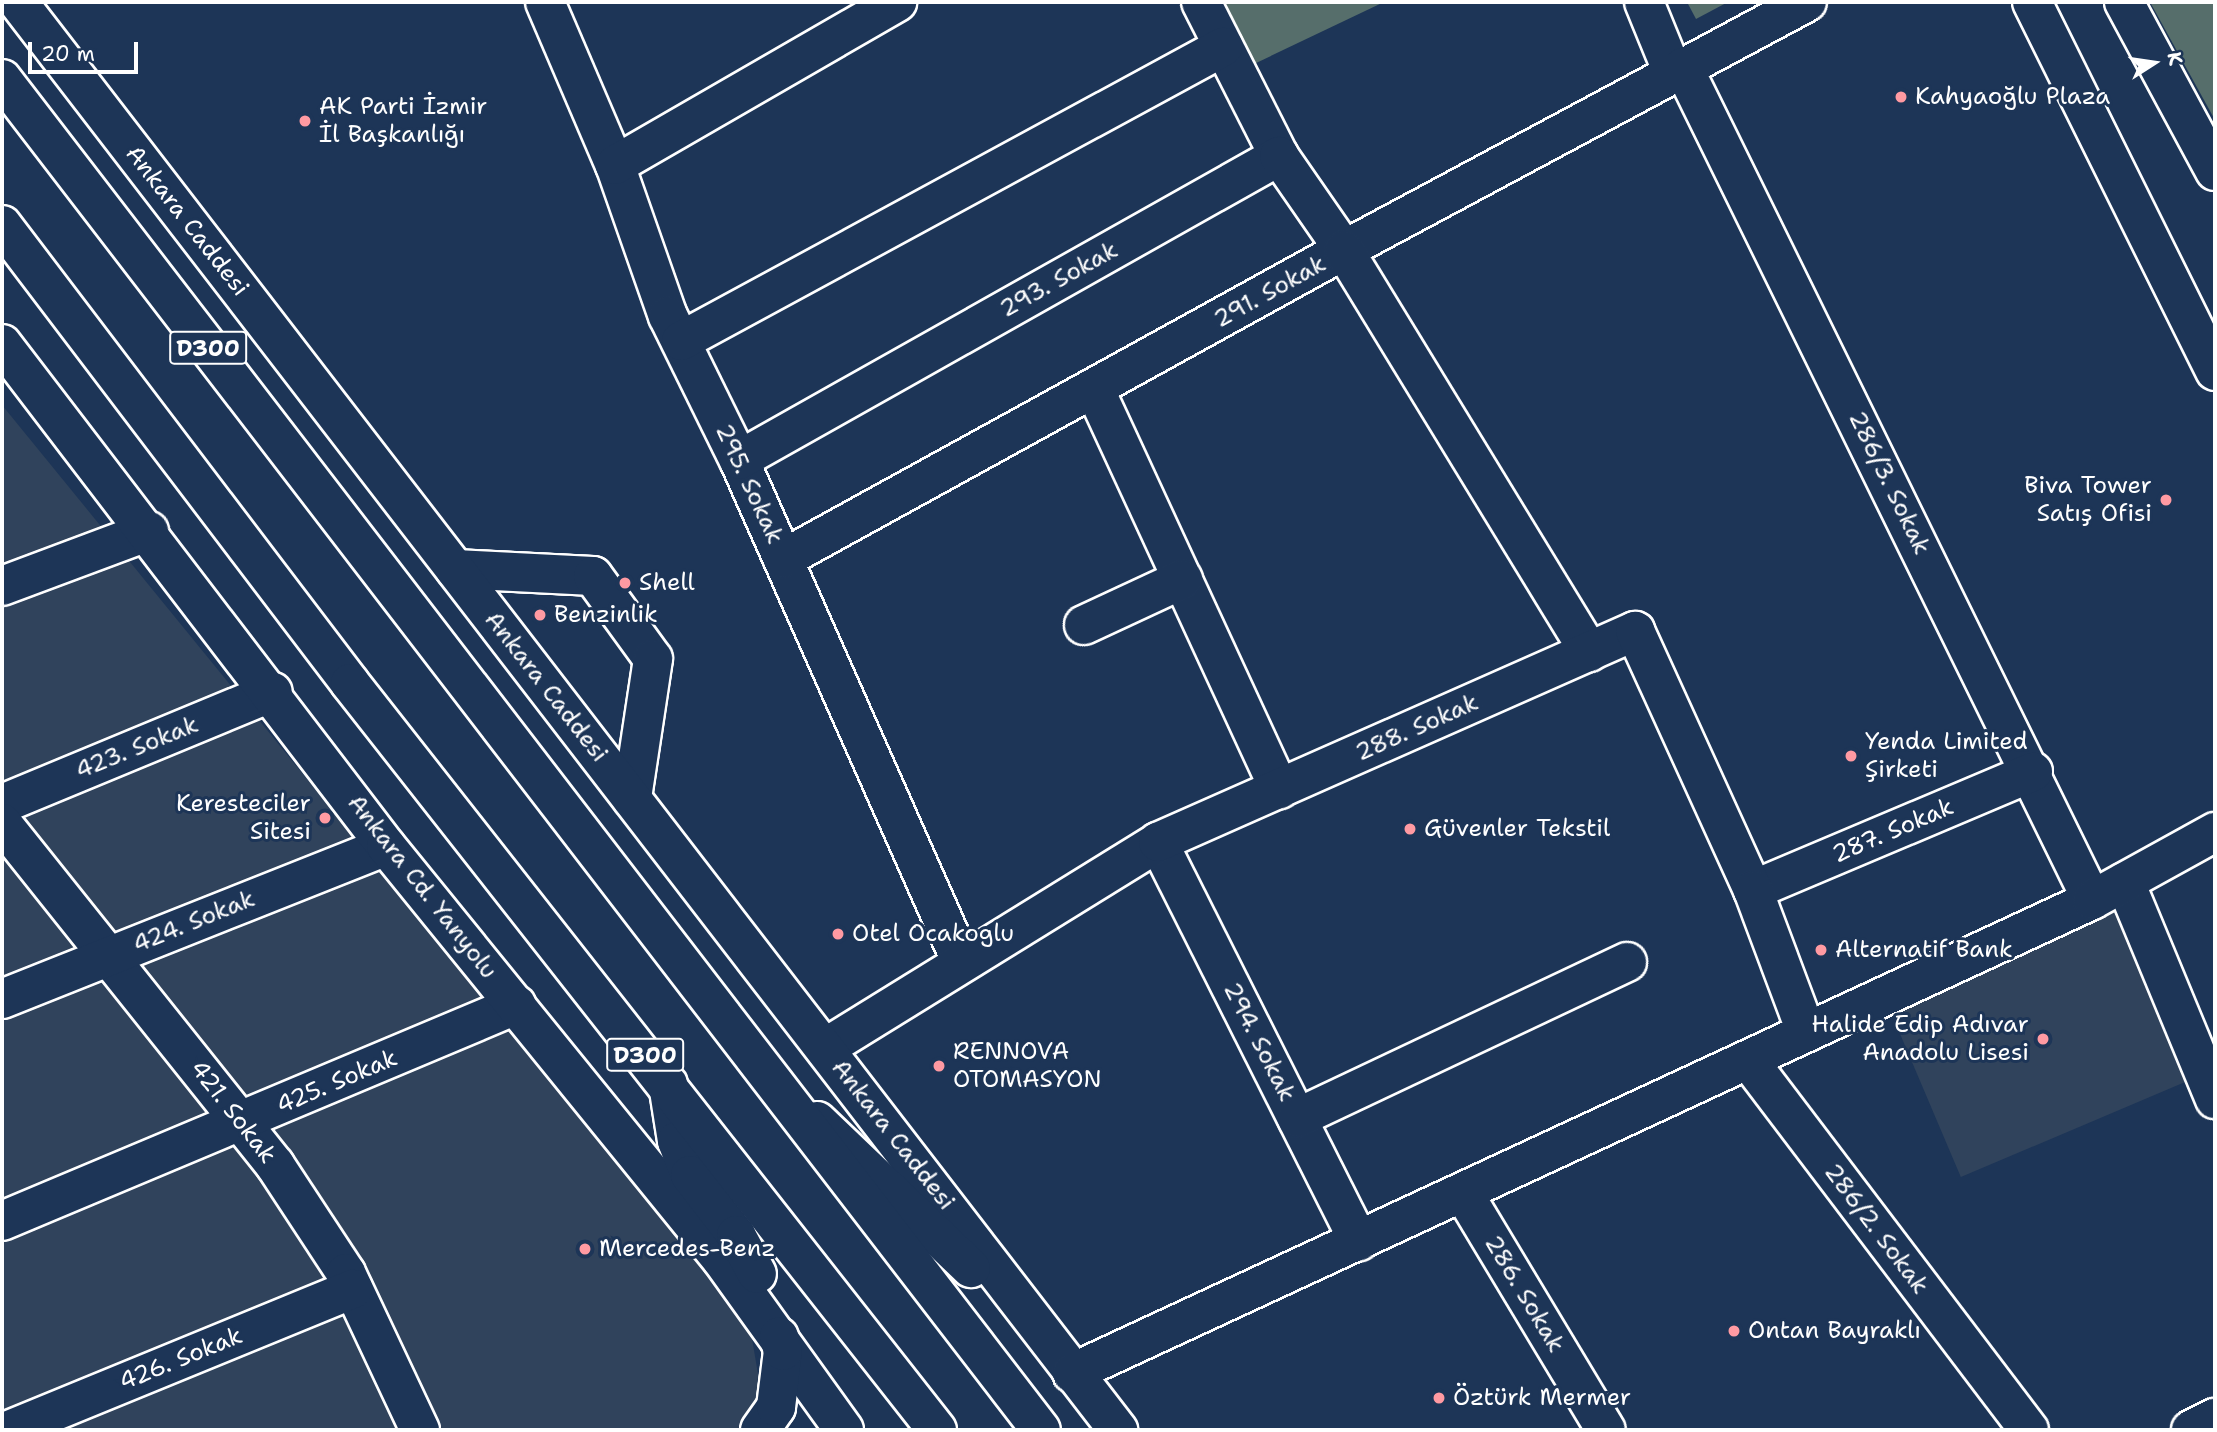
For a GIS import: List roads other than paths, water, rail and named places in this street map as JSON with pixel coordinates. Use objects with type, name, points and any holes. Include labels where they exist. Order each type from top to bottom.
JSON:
[{"type":"main road","name":"Ankara Caddesi","points":[[18,2],[825,1048],[1072,1373]]},
{"type":"main road","name":"295. Sokak","points":[[545,2],[615,165],[681,341],[739,460],[962,963]]},
{"type":"main road","points":[[615,165],[897,2]]},
{"type":"main road","points":[[1200,2],[1279,156],[1344,250],[1807,2]]},
{"type":"main road","name":"286/3. Sokak","points":[[1644,2],[2033,772],[2092,900]]},
{"type":"main road","points":[[2032,2],[2215,372]]},
{"type":"main road","points":[[2124,2],[2215,171]]},
{"type":"main road","points":[[681,341],[1223,47]]},
{"type":"main road","name":"D300","points":[[2,79],[1041,1430]]},
{"type":"main road","name":"293. Sokak","points":[[739,460],[1279,156]]},
{"type":"main road","name":"D300","points":[[2,225],[350,683],[668,1084],[937,1430]]},
{"type":"main road","name":"291. Sokak","points":[[783,559],[1344,250],[1589,652]]},
{"type":"main road","name":"Ankara Cd. Yanyolu","points":[[2,344],[273,692],[386,846],[722,1260],[783,1351],[844,1430]]},
{"type":"main road","points":[[1094,388],[1279,789]]},
{"type":"main road","points":[[2,586],[149,531]]},
{"type":"main road","points":[[454,569],[593,576],[653,659],[632,798]]},
{"type":"main road","points":[[1084,625],[1183,579]]},
{"type":"main road","name":"288. Sokak","points":[[825,1048],[1158,842],[1635,631],[1753,890],[1806,1032]]},
{"type":"main road","name":"423. Sokak","points":[[2,804],[273,692]]},
{"type":"main road","name":"287. Sokak","points":[[1753,890],[2033,772]]},
{"type":"main road","name":"421. Sokak","points":[[2,823],[275,1165],[353,1289],[420,1430]]},
{"type":"main road","points":[[1072,1373],[1464,1194],[2092,900],[2215,832]]},
{"type":"main road","name":"294. Sokak","points":[[1158,842],[1359,1241]]},
{"type":"main road","name":"424. Sokak","points":[[2,999],[386,846]]},
{"type":"main road","points":[[2125,882],[2215,1099]]},
{"type":"main road","points":[[1297,1118],[1627,962]]},
{"type":"main road","name":"425. Sokak","points":[[2,1221],[241,1123],[516,1005]]},
{"type":"main road","name":"286/2. Sokak","points":[[1749,1061],[2029,1430]]},
{"type":"main road","points":[[768,1074],[955,1252],[1072,1373],[1118,1430]]},
{"type":"main road","points":[[668,1084],[677,1141],[690,1175],[736,1235],[763,1285],[783,1351],[776,1407],[760,1430]]},
{"type":"main road","name":"286. Sokak","points":[[1464,1194],[1606,1430]]},
{"type":"main road","name":"426. Sokak","points":[[9,1430],[353,1289]]},
{"type":"main road","points":[[2,1411],[9,1430]]},
{"type":"main road","points":[[2191,1430],[2215,1418]]},
{"type":"place","name":"Kahyaoğlu Plaza","points":[[1901,97]]},
{"type":"place","name":"AK Parti İzmir İl Başkanlığı","points":[[305,121]]},
{"type":"place","name":"Biva Tower Satış Ofisi","points":[[2166,500]]},
{"type":"place","name":"Shell","points":[[625,583]]},
{"type":"place","name":"Benzinlik","points":[[540,615]]},
{"type":"place","name":"Yenda Limited Şirketi","points":[[1851,756]]},
{"type":"place","name":"Keresteciler Sitesi","points":[[325,818]]},
{"type":"place","name":"Güvenler Tekstil","points":[[1410,829]]},
{"type":"place","name":"Otel Ocakoglu","points":[[838,934]]},
{"type":"place","name":"Alternatif Bank","points":[[1821,950]]},
{"type":"place","name":"Halide Edip Adıvar Anadolu Lisesi","points":[[2043,1039]]},
{"type":"place","name":"RENNOVA OTOMASYON","points":[[939,1066]]},
{"type":"place","name":"Mercedes-Benz","points":[[585,1249]]},
{"type":"place","name":"Ontan Bayraklı","points":[[1734,1331]]},
{"type":"place","name":"Öztürk Mermer","points":[[1439,1398]]}]
